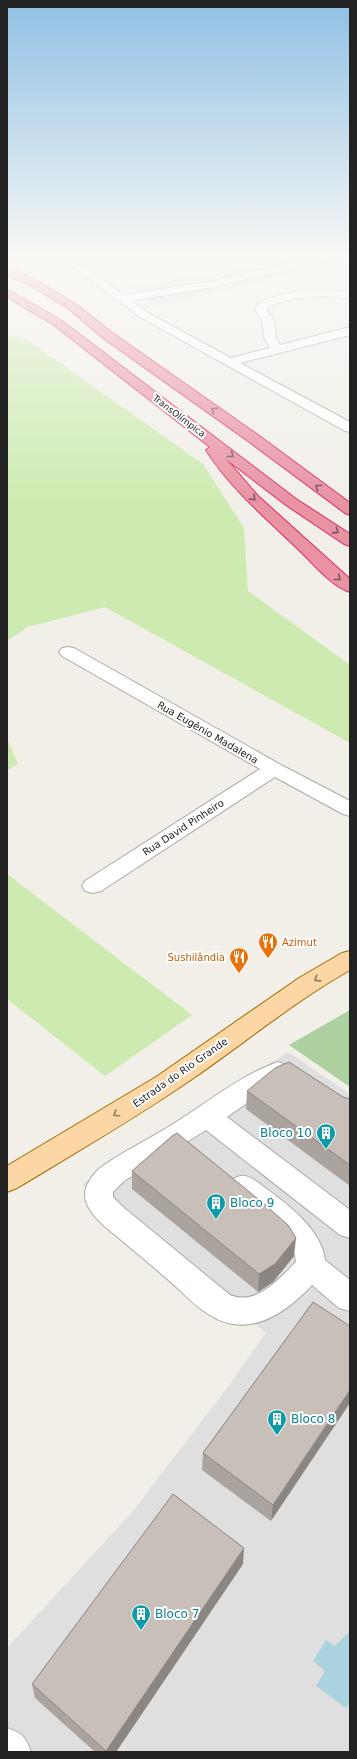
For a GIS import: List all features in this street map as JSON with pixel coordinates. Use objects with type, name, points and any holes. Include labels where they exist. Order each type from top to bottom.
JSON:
[{"type":"highway","name":"TransOlímpica","points":[[78,339],[291,502],[350,541]]},
{"type":"highway","points":[[113,339],[253,438],[350,510]]},
{"type":"highway","points":[[204,434],[214,453],[232,476],[324,566],[350,587]]},
{"type":"highway","points":[[253,438],[271,443],[299,458],[346,490]]},
{"type":"main road","name":"Estrada do Rio Grande","points":[[7,1180],[134,1103],[186,1069],[250,1022],[350,959]]},
{"type":"street","points":[[188,339],[350,428]]},
{"type":"street","points":[[270,339],[278,350]]},
{"type":"street","points":[[229,362],[319,339]]},
{"type":"street","name":"Rua Eugênio Madalena","points":[[68,652],[274,769],[350,809]]},
{"type":"street","name":"Rua David Pinheiro","points":[[93,886],[274,769]]},
{"type":"street","points":[[301,1074],[290,1069],[264,1078],[178,1136],[114,1173],[100,1186],[98,1193],[100,1202],[113,1216],[219,1304],[235,1311],[251,1312],[284,1294],[311,1266]]},
{"type":"street","points":[[207,1116],[350,1226]]},
{"type":"street","points":[[178,1136],[200,1153]]},
{"type":"street","points":[[223,1171],[273,1210],[297,1233],[310,1254],[311,1266],[350,1298]]},
{"type":"street","points":[[7,1747],[12,1752]]},
{"type":"shaded area","points":[[288,1052],[350,1094],[350,1752],[7,1752],[7,1648],[133,1511],[227,1388],[266,1333],[82,1184]]},
{"type":"green space","points":[[7,339],[26,339],[203,464],[244,528],[248,591],[350,665],[350,743],[105,607],[28,627],[7,641]]},
{"type":"green space","points":[[7,738],[18,764],[7,771]]},
{"type":"green space","points":[[7,874],[192,1015],[105,1076],[7,999]]},
{"type":"green space","points":[[350,1010],[350,1087],[289,1045]]},
{"type":"water","points":[[350,1631],[350,1704],[346,1708],[316,1686],[325,1671],[313,1661],[326,1640],[335,1646]]},
{"type":"building","name":"Bloco 10","points":[[289,1062],[343,1097],[350,1099],[350,1165],[247,1091],[275,1068]]},
{"type":"building","name":"Bloco 9","points":[[177,1133],[288,1225],[296,1238],[275,1264],[259,1274],[132,1171]]},
{"type":"building","name":"Bloco 8","points":[[313,1302],[350,1326],[350,1390],[273,1505],[203,1453]]},
{"type":"building","name":"Bloco 7","points":[[173,1494],[244,1548],[106,1751],[32,1684]]},
{"type":"place","name":"Azimut","points":[[268,959]]},
{"type":"place","name":"Sushilândia","points":[[239,974]]},
{"type":"place","name":"Bloco 10","points":[[326,1150]]},
{"type":"place","name":"Bloco 9","points":[[216,1220]]},
{"type":"place","name":"Bloco 8","points":[[277,1436]]},
{"type":"place","name":"Bloco 7","points":[[141,1631]]}]
